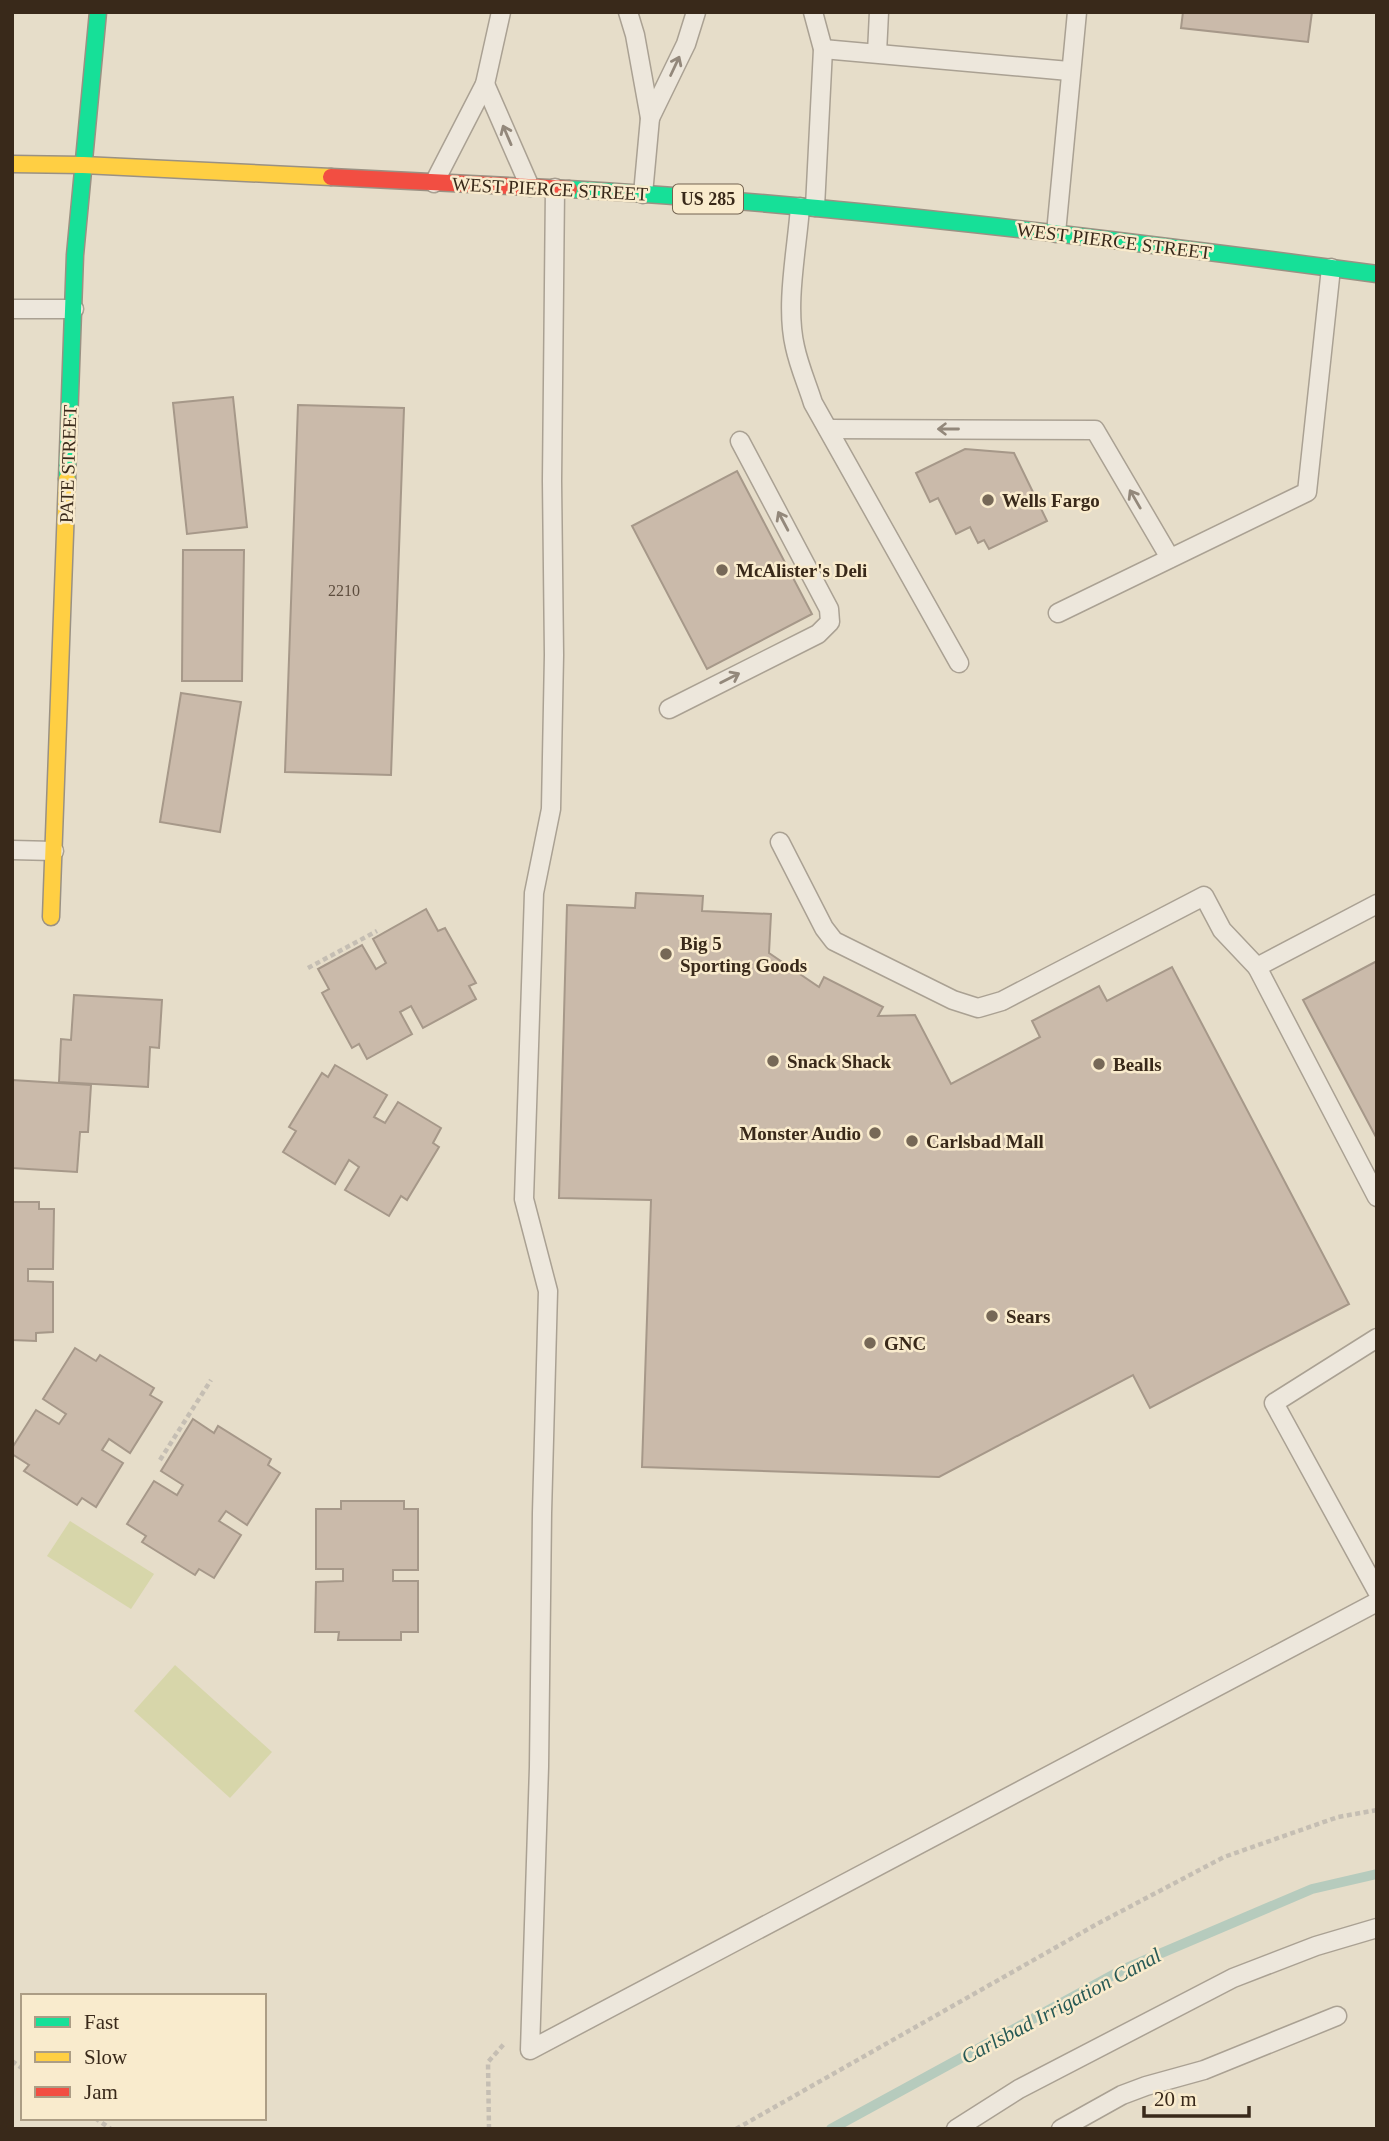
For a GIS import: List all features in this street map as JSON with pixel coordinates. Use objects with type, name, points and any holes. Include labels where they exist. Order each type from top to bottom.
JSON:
[{"type":"main road","name":"PATE STREET","points":[[51,917],[74,309],[83,165],[98,12]]},
{"type":"main road","name":"WEST PIERCE STREET","points":[[12,164],[83,165],[555,188],[808,207],[1056,233],[1377,274]]},
{"type":"lane","points":[[434,183],[485,84],[501,12]]},
{"type":"lane","points":[[628,12],[635,35],[650,118],[643,194]]},
{"type":"lane","points":[[650,118],[686,44],[696,12]]},
{"type":"lane","points":[[813,12],[823,49],[808,207],[792,306],[794,345],[813,403],[958,663]]},
{"type":"lane","points":[[877,53],[879,12]]},
{"type":"lane","points":[[1056,233],[1069,71],[1077,12]]},
{"type":"lane","points":[[823,49],[1069,71]]},
{"type":"lane","points":[[485,84],[530,187]]},
{"type":"lane","points":[[555,188],[551,809],[534,893],[524,1199],[548,1291],[530,2050],[1377,1602]]},
{"type":"lane","points":[[1058,613],[1307,492],[1331,268]]},
{"type":"lane","points":[[12,309],[74,309]]},
{"type":"lane","points":[[828,429],[1095,430],[1170,558]]},
{"type":"lane","points":[[669,709],[818,634],[830,622],[829,609],[740,441]]},
{"type":"lane","points":[[780,842],[824,928],[834,941],[953,1000],[978,1007],[1002,1001],[1204,896],[1222,930],[1257,967],[1377,1197]]},
{"type":"lane","points":[[12,850],[54,851]]},
{"type":"lane","points":[[1257,967],[1377,904]]},
{"type":"lane","points":[[1377,1338],[1274,1403],[1377,1591]]},
{"type":"lane","points":[[956,2129],[1019,2089],[1233,1978],[1316,1946],[1377,1928]]},
{"type":"lane","points":[[1061,2129],[1122,2095],[1204,2070],[1337,2016]]},
{"type":"path","points":[[308,968],[377,931]]},
{"type":"path","points":[[160,1460],[211,1380]]},
{"type":"path","points":[[736,2129],[1097,1924],[1224,1857],[1338,1817],[1377,1810]]},
{"type":"path","points":[[489,2129],[488,2063],[531,2016]]},
{"type":"green space","points":[[70,1521],[154,1574],[131,1609],[47,1556]]},
{"type":"green space","points":[[175,1665],[272,1752],[230,1798],[134,1711]]},
{"type":"building","points":[[1183,12],[1312,12],[1308,42],[1181,28]]},
{"type":"building","points":[[233,397],[247,527],[187,534],[173,403]]},
{"type":"building","points":[[298,405],[404,408],[391,775],[285,772]]},
{"type":"building","name":"Wells Fargo","points":[[965,449],[1014,453],[1047,521],[989,549],[984,540],[978,543],[970,527],[956,534],[938,498],[930,502],[916,473]]},
{"type":"building","name":"McAlister's Deli","points":[[737,471],[812,614],[707,669],[632,526]]},
{"type":"building","points":[[183,550],[244,550],[242,681],[182,681]]},
{"type":"building","points":[[181,693],[241,702],[220,832],[160,822]]},
{"type":"building","name":"Carlsbad Mall","points":[[636,893],[703,896],[702,911],[771,914],[769,953],[819,987],[824,977],[883,1007],[878,1016],[915,1015],[951,1084],[1040,1037],[1032,1021],[1099,986],[1107,1001],[1172,967],[1349,1304],[1150,1408],[1133,1375],[939,1477],[642,1467],[651,1200],[559,1198],[567,905],[635,908]]},
{"type":"building","points":[[426,909],[438,931],[445,928],[476,983],[469,986],[476,999],[423,1028],[411,1006],[400,1012],[412,1034],[367,1059],[359,1044],[352,1048],[322,993],[329,989],[318,969],[362,945],[376,969],[386,963],[373,939]]},
{"type":"building","points":[[1377,961],[1377,1139],[1303,1000]]},
{"type":"building","points":[[74,995],[162,1000],[159,1048],[150,1047],[148,1087],[59,1082],[61,1039],[71,1040]]},
{"type":"building","points":[[335,1065],[387,1095],[374,1117],[385,1123],[398,1102],[441,1128],[433,1143],[439,1147],[407,1200],[401,1196],[389,1216],[345,1190],[359,1167],[349,1160],[335,1184],[283,1152],[296,1131],[289,1127],[322,1073],[328,1077]]},
{"type":"building","points":[[12,1080],[91,1085],[88,1132],[80,1132],[77,1172],[12,1168]]},
{"type":"building","points":[[12,1202],[39,1202],[39,1209],[54,1209],[53,1269],[28,1269],[28,1281],[53,1282],[53,1332],[36,1333],[36,1341],[12,1340]]},
{"type":"building","points":[[75,1348],[96,1361],[100,1355],[154,1388],[150,1395],[162,1402],[130,1453],[109,1439],[102,1450],[123,1463],[96,1507],[82,1498],[77,1505],[24,1471],[29,1465],[12,1454],[12,1448],[36,1410],[59,1424],[66,1414],[43,1399]]},
{"type":"building","points":[[193,1419],[214,1433],[218,1426],[271,1459],[268,1465],[280,1473],[247,1525],[226,1511],[219,1521],[241,1535],[214,1578],[199,1569],[195,1575],[142,1542],[146,1536],[127,1524],[154,1481],[177,1495],[183,1485],[161,1471]]},
{"type":"building","points":[[341,1501],[404,1501],[404,1509],[418,1509],[418,1570],[393,1570],[393,1581],[418,1581],[418,1632],[401,1632],[401,1640],[338,1640],[339,1632],[315,1632],[316,1582],[343,1581],[343,1569],[316,1569],[316,1509],[341,1509]]},
{"type":"waterway","name":"Carlsbad Irrigation Canal","points":[[831,2129],[1124,1969],[1312,1889],[1377,1874]]},
{"type":"traffic: fast","points":[[67,479],[75,255],[98,12]]},
{"type":"traffic: fast","points":[[569,189],[873,213],[1377,274]]},
{"type":"traffic: slow","points":[[12,164],[331,177]]},
{"type":"traffic: slow","points":[[51,917],[67,479]]},
{"type":"traffic: jam","points":[[331,177],[569,189]]},
{"type":"place","name":"Wells Fargo","points":[[988,500]]},
{"type":"place","name":"McAlister's Deli","points":[[722,570]]},
{"type":"place","name":"Big 5 Sporting Goods","points":[[666,954]]},
{"type":"place","name":"Snack Shack","points":[[773,1061]]},
{"type":"place","name":"Bealls","points":[[1099,1064]]},
{"type":"place","name":"Monster Audio","points":[[875,1133]]},
{"type":"place","name":"Carlsbad Mall","points":[[912,1141]]},
{"type":"place","name":"Sears","points":[[992,1316]]},
{"type":"place","name":"GNC","points":[[870,1343]]}]
